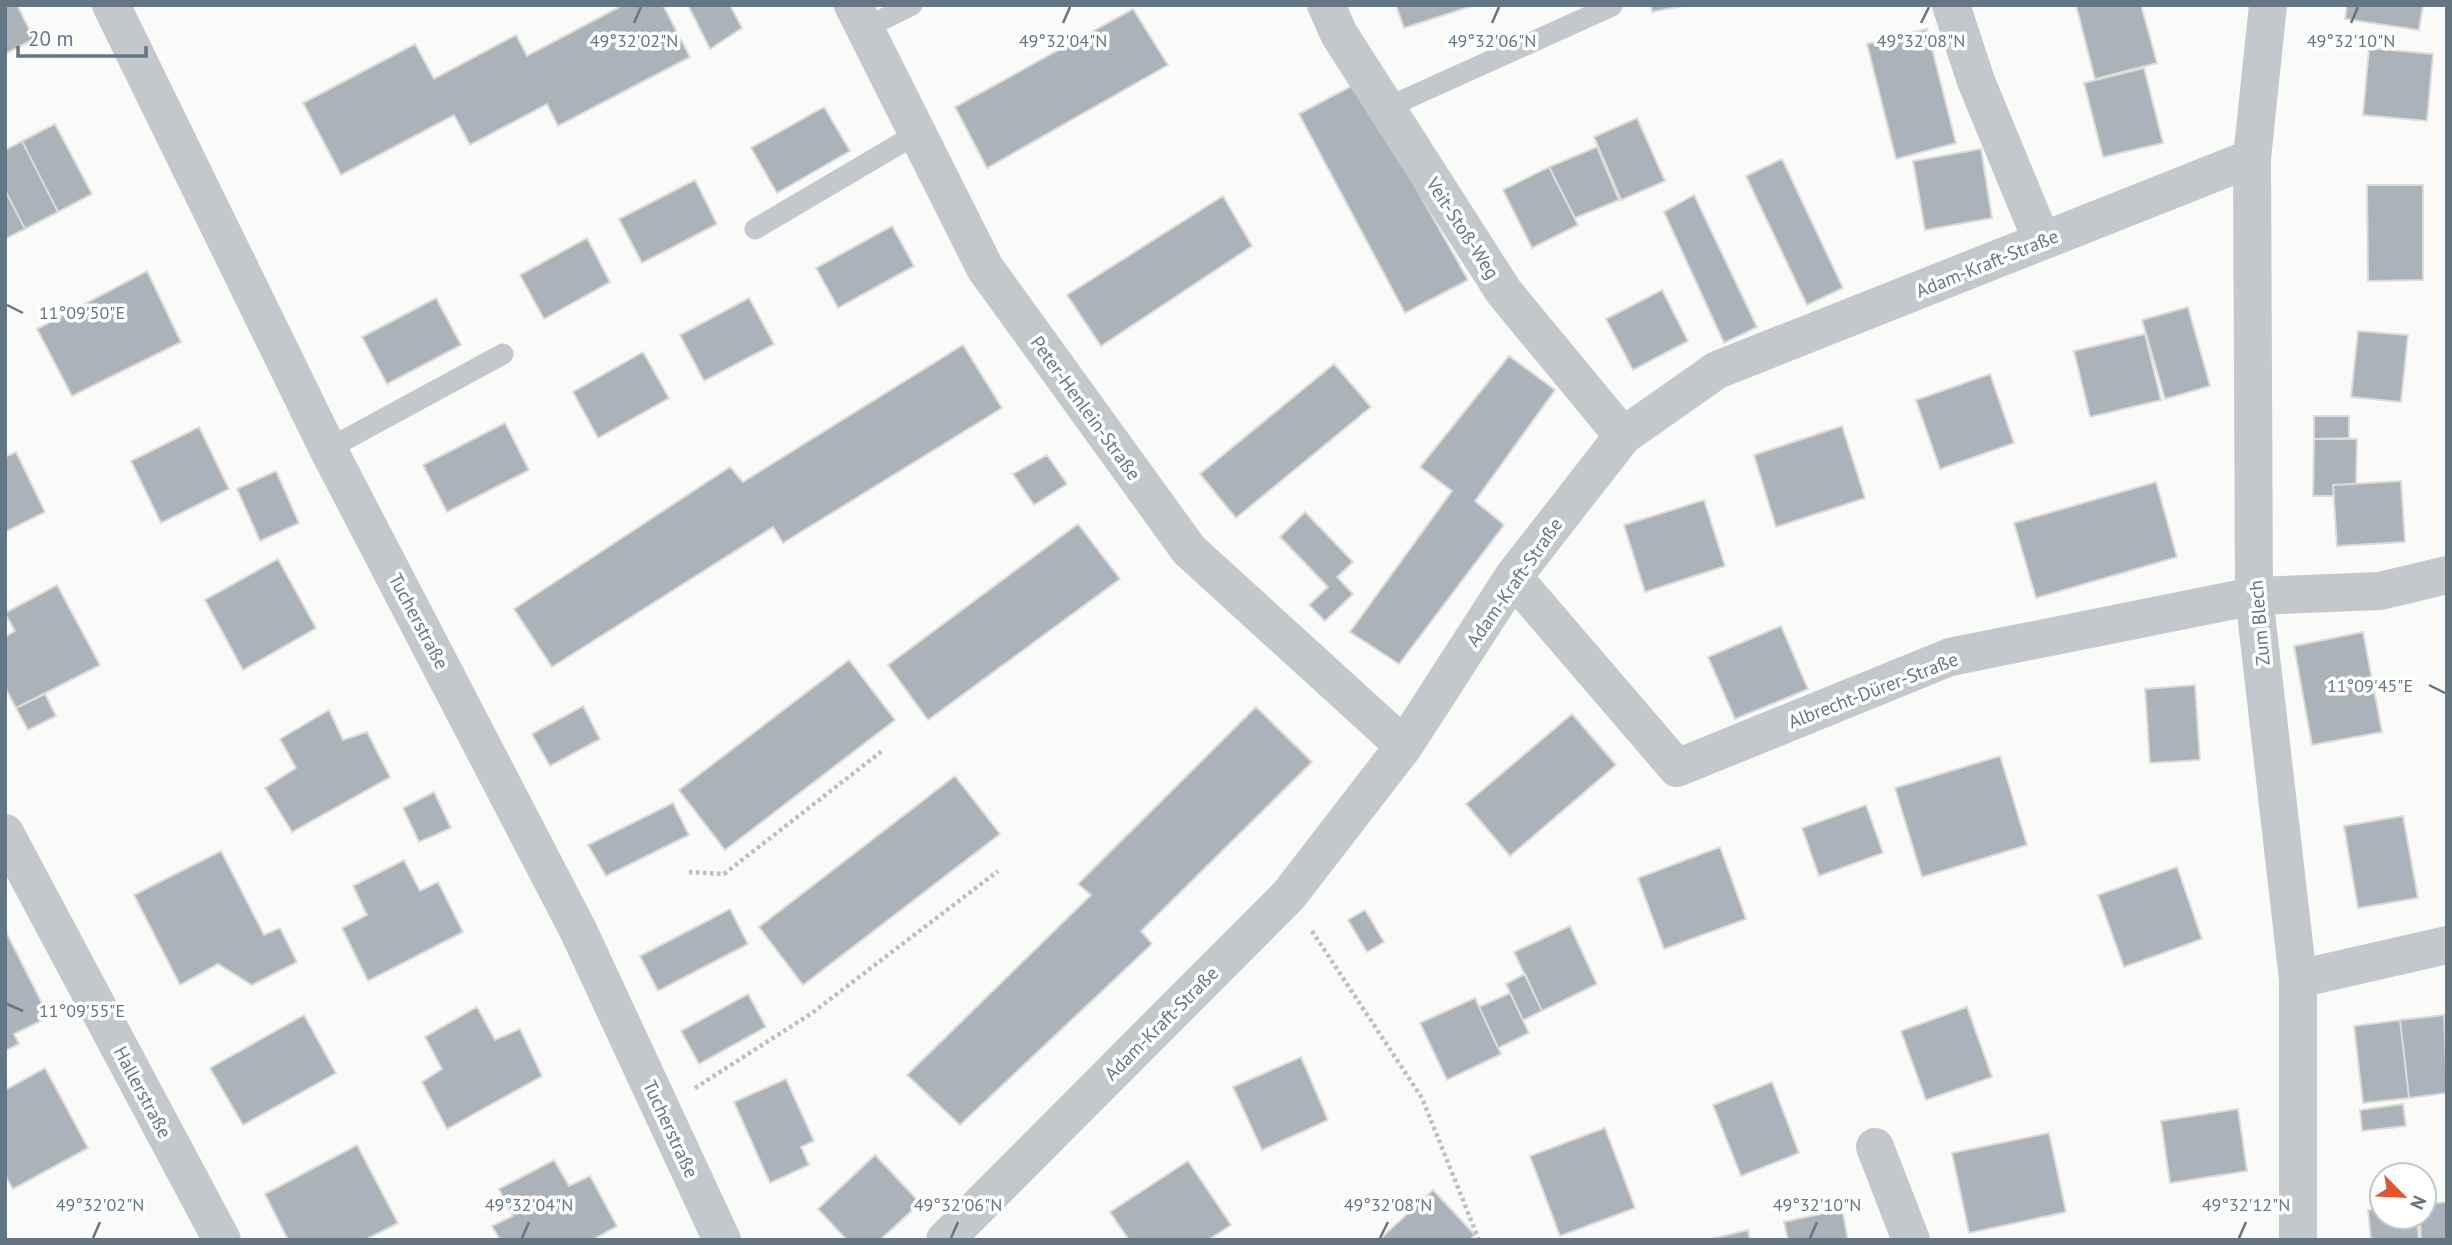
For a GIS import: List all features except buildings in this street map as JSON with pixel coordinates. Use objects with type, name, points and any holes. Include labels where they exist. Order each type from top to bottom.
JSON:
[{"type":"street","name":"Tucherstraße","points":[[111,5],[328,449],[522,816],[664,1111],[722,1240]]},
{"type":"street","name":"Veit-Stoß-Weg","points":[[1326,5],[1339,34],[1504,292],[1623,436]]},
{"type":"street","points":[[1951,5],[1976,81],[2042,241]]},
{"type":"street","name":"Zum Blech","points":[[2268,5],[2252,158],[2255,596],[2298,979],[2298,1240]]},
{"type":"street","name":"Peter-Henlein-Straße","points":[[859,17],[985,268],[1189,550],[1404,746]]},
{"type":"street","name":"Adam-Kraft-Straße","points":[[945,1240],[1289,895],[1404,746],[1513,578],[1623,436],[1717,370],[2252,158]]},
{"type":"street","name":"Albrecht-Dürer-Straße","points":[[1513,578],[1677,768],[1950,657],[2255,596],[2380,591],[2447,575]]},
{"type":"street","name":"Hallerstraße","points":[[5,833],[222,1240]]},
{"type":"street","points":[[2298,979],[2447,945]]},
{"type":"street","points":[[1875,1147],[1911,1240]]},
{"type":"lane","points":[[859,17],[912,5]]},
{"type":"lane","points":[[1386,108],[1612,6]]},
{"type":"lane","points":[[755,229],[918,133]]},
{"type":"lane","points":[[328,449],[503,355]]},
{"type":"path","points":[[689,872],[724,874],[882,751]]},
{"type":"path","points":[[664,1111],[705,1080],[812,1013],[998,871]]},
{"type":"path","points":[[1289,895],[1422,1098],[1479,1240]]}]
